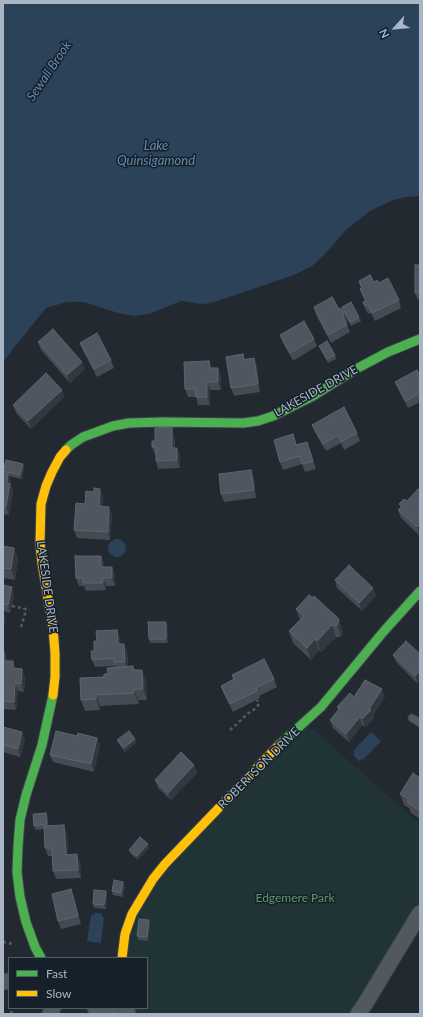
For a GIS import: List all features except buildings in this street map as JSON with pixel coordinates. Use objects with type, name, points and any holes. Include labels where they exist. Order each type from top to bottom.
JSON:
[{"type":"street","name":"LAKESIDE DRIVE","points":[[40,957],[26,922],[20,897],[17,872],[18,846],[20,820],[26,795],[42,745],[52,700],[55,677],[53,628],[42,563],[40,524],[41,504],[46,486],[60,457],[71,445],[83,437],[113,426],[129,423],[258,421],[273,416],[313,396],[356,369],[388,352],[420,339]]},
{"type":"street","name":"ROBERTSON DRIVE","points":[[122,957],[125,934],[132,914],[153,879],[165,864],[271,753],[321,707],[420,590]]},
{"type":"street","points":[[358,1014],[366,1004],[420,913]]},
{"type":"street","points":[[98,1009],[112,1014]]},
{"type":"lane","points":[[412,718],[420,723]]},
{"type":"path","points":[[12,606],[30,610]]},
{"type":"path","points":[[21,627],[25,614],[24,608]]},
{"type":"path","points":[[230,730],[249,712],[256,708],[259,704],[257,700]]},
{"type":"path","points":[[3,942],[14,944]]},
{"type":"green space","name":"Edgemere Park","points":[[305,722],[420,824],[420,917],[357,1014],[128,1014],[127,1009],[148,1009],[148,957],[122,957],[139,900]]},
{"type":"water","name":"Lake Quinsigamond","points":[[3,3],[420,3],[420,196],[393,200],[370,211],[347,229],[312,266],[294,275],[211,303],[202,304],[181,301],[149,314],[134,316],[118,313],[84,302],[67,302],[46,308],[3,363]]},
{"type":"water","points":[[113,539],[121,539],[126,544],[124,555],[121,557],[113,557],[108,552],[108,544]]},
{"type":"water","points":[[371,732],[381,741],[363,760],[361,759],[359,761],[353,755],[355,752],[353,751]]},
{"type":"water","points":[[95,912],[102,914],[102,917],[104,917],[101,943],[87,941],[91,915],[94,915]]},
{"type":"traffic: fast","points":[[66,450],[83,437],[113,426],[129,423],[243,423],[258,421],[273,416],[313,396],[356,369],[388,352],[420,339]]},
{"type":"traffic: fast","points":[[279,745],[321,707],[384,631],[420,591]]},
{"type":"traffic: fast","points":[[40,957],[35,947],[26,922],[20,897],[17,872],[18,846],[20,820],[26,795],[42,745],[53,695]]},
{"type":"traffic: slow","points":[[53,695],[55,653],[53,628],[40,543],[41,504],[52,472],[60,457],[66,450]]},
{"type":"traffic: slow","points":[[122,957],[125,934],[132,914],[153,879],[165,864],[279,745]]},
{"type":"water label","name":"Sewall Brook","points":[[49,71]]}]
